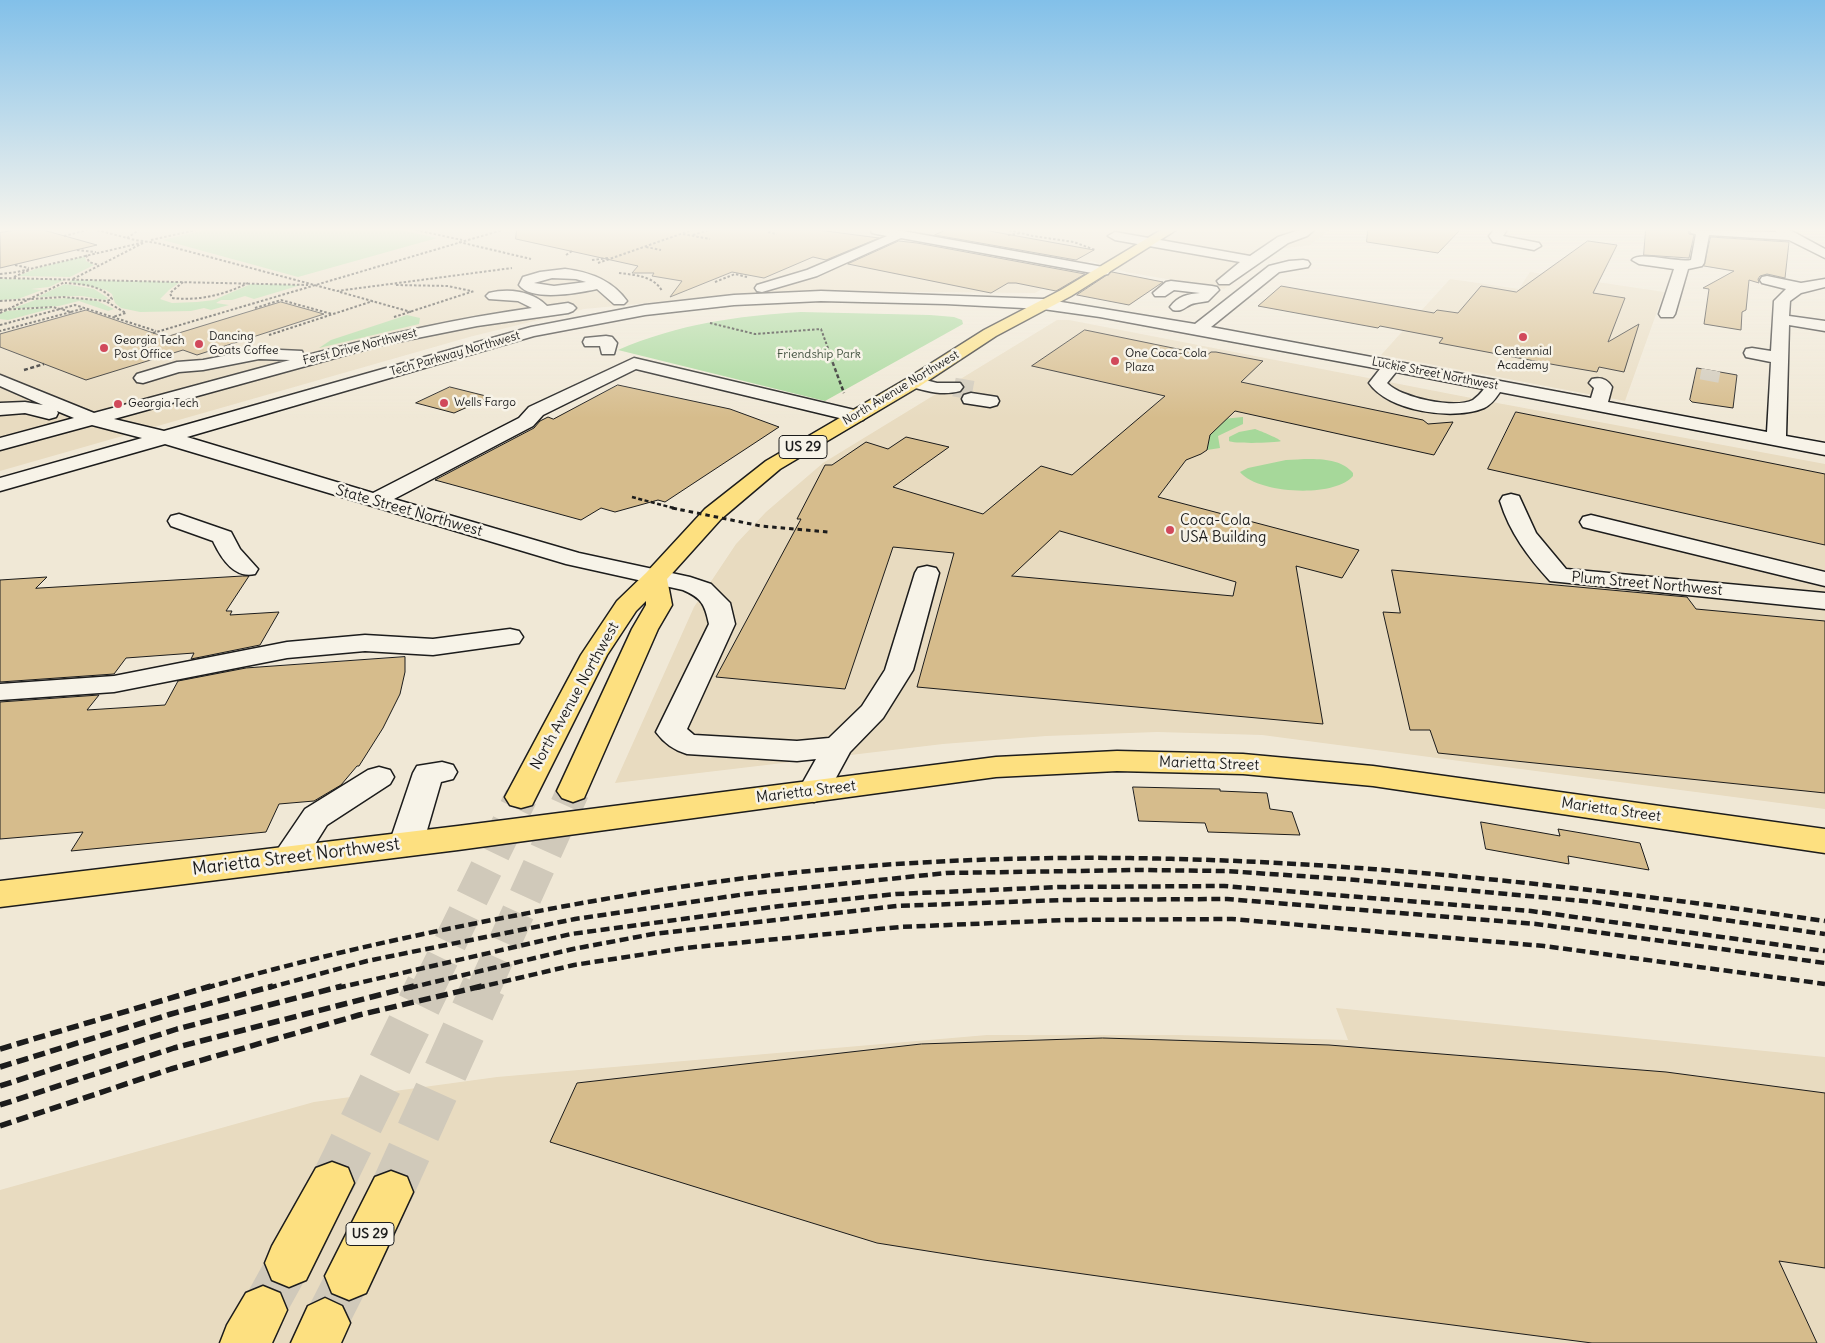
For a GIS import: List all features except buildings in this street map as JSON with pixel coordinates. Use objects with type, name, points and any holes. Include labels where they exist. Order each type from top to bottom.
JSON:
[{"type":"main road","name":"North Avenue Northwest","points":[[521,797],[594,655],[626,606],[655,578],[706,521],[742,488],[773,465],[914,382],[981,338],[1067,293]]},
{"type":"main road","name":"North Avenue Northwest","points":[[573,790],[646,629],[660,605],[655,578]]},
{"type":"main road","name":"Marietta Street","points":[[592,820],[996,767],[1117,761],[1243,764],[1322,770],[1825,841]]},
{"type":"main road","name":"Marietta Street Northwest","points":[[0,894],[592,820]]},
{"type":"main road","points":[[289,1263],[332,1183]]},
{"type":"main road","name":"US 29","points":[[349,1276],[391,1192]]},
{"type":"street","points":[[494,293],[528,298],[536,302],[543,311]]},
{"type":"street","points":[[612,293],[619,301]]},
{"type":"street","name":"Ferst Drive Northwest","points":[[0,444],[321,357],[432,330],[543,311],[619,301],[717,293]]},
{"type":"street","points":[[1126,316],[1161,293]]},
{"type":"street","points":[[1156,322],[1194,295],[1203,298],[1209,293]]},
{"type":"street","points":[[1198,330],[1245,293]]},
{"type":"street","points":[[1667,314],[1674,293]]},
{"type":"street","points":[[1776,440],[1780,308],[1786,294],[1790,293]]},
{"type":"street","name":"Tech Parkway Northwest","points":[[0,485],[531,332],[592,320],[695,304],[822,296],[1043,304]]},
{"type":"street","name":"Luckie Street Northwest","points":[[1043,304],[1126,316],[1598,406],[1650,410],[1825,450]]},
{"type":"street","points":[[432,330],[426,321],[440,314]]},
{"type":"street","points":[[1780,319],[1825,326]]},
{"type":"street","points":[[591,342],[606,341],[609,343],[608,350]]},
{"type":"street","points":[[1752,353],[1779,358]]},
{"type":"street","points":[[143,378],[177,367],[203,365],[259,354],[321,357],[365,380]]},
{"type":"street","points":[[374,501],[526,422],[536,411],[634,363],[856,416]]},
{"type":"street","points":[[1390,366],[1378,383],[1382,388],[1396,397],[1427,405],[1458,408],[1476,405],[1488,397],[1495,386]]},
{"type":"street","name":"State Street Northwest","points":[[0,380],[92,419],[164,437],[574,559],[655,578],[690,584],[702,589],[717,602],[722,624],[672,732],[687,744],[797,751],[838,747]]},
{"type":"street","points":[[914,382],[945,389]]},
{"type":"street","points":[[1598,383],[1603,387],[1598,406]]},
{"type":"street","points":[[0,409],[14,406],[33,407],[51,414],[66,426]]},
{"type":"street","name":"Plum Street Northwest","points":[[1511,501],[1522,531],[1532,546],[1559,576],[1825,601]]},
{"type":"street","points":[[179,521],[223,537],[230,552],[246,569]]},
{"type":"street","points":[[1591,522],[1825,579]]},
{"type":"street","points":[[814,791],[838,747],[873,712],[899,670],[927,573]]},
{"type":"street","points":[[0,692],[114,684],[287,650],[365,643],[433,647],[510,637]]},
{"type":"street","points":[[406,844],[428,773],[442,772]]},
{"type":"street","points":[[288,858],[316,816],[379,777]]},
{"type":"path","points":[[5,310],[44,293]]},
{"type":"path","points":[[105,293],[111,296],[112,299],[107,301]]},
{"type":"path","points":[[170,293],[172,298],[198,299],[226,293]]},
{"type":"path","points":[[153,333],[288,293]]},
{"type":"path","points":[[343,293],[411,312]]},
{"type":"path","points":[[392,318],[467,293]]},
{"type":"path","points":[[0,301],[81,298],[107,301],[126,313],[112,317]]},
{"type":"path","points":[[246,305],[257,308],[281,300],[332,314]]},
{"type":"path","points":[[276,332],[373,301]]},
{"type":"path","points":[[0,323],[7,323],[76,305],[157,332]]},
{"type":"path","points":[[0,311],[48,307],[60,308],[71,312]]},
{"type":"path","points":[[0,331],[86,308]]},
{"type":"path","points":[[703,321],[755,334],[821,329],[845,394]]},
{"type":"path","points":[[632,497],[696,514],[752,524],[828,532]]},
{"type":"shaded area","points":[[0,293],[771,293],[584,309],[473,336],[0,471]]},
{"type":"shaded area","name":"Centennial Academy","points":[[1438,293],[1664,293],[1625,401],[1381,355]]},
{"type":"shaded area","points":[[1057,320],[1069,320],[1825,464],[1825,809],[1262,735],[1157,732],[1046,736],[943,744],[615,783],[694,607],[736,544],[766,512],[823,463]]},
{"type":"shaded area","points":[[1336,1008],[1825,1057],[1825,1343],[0,1343],[0,1190],[314,1102],[497,1077],[987,1035],[1177,1035],[1348,1040]]},
{"type":"green space","points":[[0,293],[35,293],[18,299],[0,300]]},
{"type":"green space","points":[[46,293],[100,293],[108,298],[105,300],[82,296],[37,297]]},
{"type":"green space","points":[[110,293],[166,293],[160,299],[172,303],[214,300],[231,293],[275,293],[254,299],[245,296],[232,300],[221,300],[216,303],[229,305],[211,310],[204,308],[191,311],[140,312],[121,308],[115,303]]},
{"type":"green space","points":[[70,298],[97,301],[114,309],[108,311],[79,301],[59,306],[11,309],[35,300]]},
{"type":"green space","points":[[53,308],[8,320],[0,319],[0,314],[6,311]]},
{"type":"green space","name":"Friendship Park","points":[[801,312],[930,315],[954,317],[962,320],[963,324],[825,401],[618,350],[663,334],[708,323],[754,316]]},
{"type":"green space","points":[[407,315],[420,318],[419,324],[319,348],[331,340]]},
{"type":"green space","points":[[1243,417],[1243,424],[1218,436],[1220,448],[1207,450],[1205,440],[1222,419]]},
{"type":"green space","points":[[1255,429],[1281,441],[1238,443],[1229,441],[1229,437],[1239,432]]},
{"type":"green space","points":[[1322,459],[1331,461],[1347,467],[1353,473],[1353,476],[1344,483],[1330,488],[1296,490],[1279,489],[1263,485],[1249,479],[1240,472],[1248,468],[1286,460]]},
{"type":"tunnel","points":[[1709,381],[1711,370]]},
{"type":"tunnel","points":[[954,387],[981,392]]},
{"type":"tunnel","points":[[484,988],[573,791]]},
{"type":"tunnel","points":[[428,988],[521,797]]},
{"type":"tunnel","points":[[332,1183],[428,986]]},
{"type":"tunnel","points":[[391,1192],[484,986]]},
{"type":"tunnel","points":[[263,1310],[289,1263]]},
{"type":"tunnel","points":[[325,1323],[349,1276]]},
{"type":"railway","points":[[206,988],[322,957],[400,939],[599,900],[720,881],[802,872],[966,860],[1089,858],[1212,860],[1335,866],[1581,889],[1825,921]]},
{"type":"railway","points":[[268,988],[367,961],[575,919],[746,894],[946,873],[1138,870],[1226,871],[1345,879],[1594,902],[1825,934]]},
{"type":"railway","points":[[337,988],[571,934],[780,906],[896,894],[1059,887],[1224,886],[1531,911],[1825,951]]},
{"type":"railway","points":[[409,988],[573,949],[653,934],[897,906],[1062,900],[1227,899],[1536,924],[1825,963]]},
{"type":"railway","points":[[476,988],[574,965],[685,948],[900,927],[1066,920],[1232,919],[1544,946],[1825,984]]},
{"type":"railway","points":[[0,1049],[211,986]]},
{"type":"railway","points":[[0,1067],[171,1014],[273,986]]},
{"type":"railway","points":[[0,1086],[177,1029],[342,986]]},
{"type":"railway","points":[[0,1105],[174,1048],[414,986]]},
{"type":"railway","points":[[0,1126],[171,1069],[359,1015],[482,986]]},
{"type":"place","name":"Centennial Academy","points":[[1523,337]]},
{"type":"place","name":"Dancing Goats Coffee","points":[[199,344]]},
{"type":"place","name":"Georgia Tech Post Office","points":[[104,348]]},
{"type":"place","name":"One Coca-Cola Plaza","points":[[1115,361]]},
{"type":"place","name":"Wells Fargo","points":[[444,403]]},
{"type":"place","name":"Georgia Tech","points":[[118,404]]},
{"type":"place","name":"Coca-Cola USA Building","points":[[1170,530]]}]
